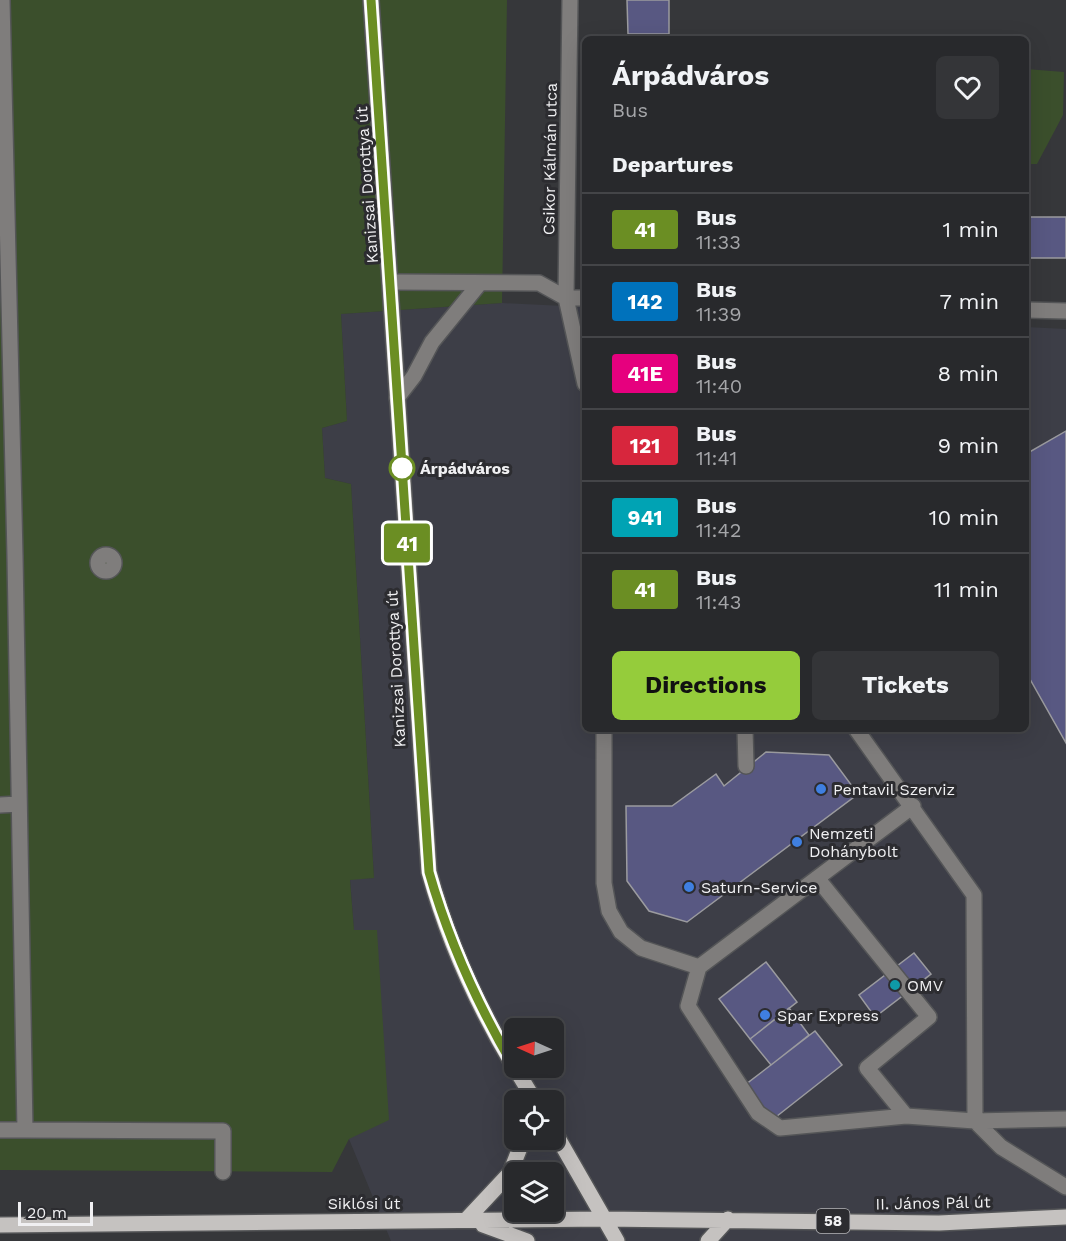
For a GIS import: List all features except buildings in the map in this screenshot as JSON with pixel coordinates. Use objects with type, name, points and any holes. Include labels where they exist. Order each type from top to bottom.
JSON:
[{"type":"main road","name":"Kanizsai Dorottya út","points":[[371,0],[429,872],[440,912],[467,980],[504,1047]]},
{"type":"main road","points":[[564,1149],[617,1241]]},
{"type":"main road","points":[[519,1150],[510,1173],[466,1220],[527,1241]]},
{"type":"main road","name":"II. János Pál út","points":[[728,1219],[939,1223],[1066,1217]]},
{"type":"main road","points":[[708,1241],[728,1219]]},
{"type":"main road","name":"Siklósi út","points":[[0,1225],[728,1219]]},
{"type":"street","points":[[2,0],[7,472],[18,804],[25,1130]]},
{"type":"street","name":"Csikor Kálmán utca","points":[[570,0],[566,298],[582,370]]},
{"type":"street","points":[[391,282],[539,283],[566,298],[582,298]]},
{"type":"street","points":[[397,398],[414,376],[432,342],[480,283]]},
{"type":"street","points":[[1029,309],[1066,311]]},
{"type":"street","points":[[604,732],[604,883],[609,911],[621,932],[641,948],[699,967]]},
{"type":"street","points":[[745,732],[746,766]]},
{"type":"street","points":[[858,732],[913,806],[974,895],[975,1121],[1000,1147],[1066,1186]]},
{"type":"street","points":[[0,805],[18,804]]},
{"type":"street","points":[[913,806],[699,967],[688,1006],[758,1113],[780,1128],[906,1116],[975,1121],[1066,1119]]},
{"type":"street","points":[[817,878],[929,1017],[867,1068],[906,1116]]},
{"type":"street","points":[[0,1130],[223,1131],[223,1172]]},
{"type":"shaded area","points":[[502,303],[582,307],[582,732],[1029,732],[1029,327],[1066,329],[1066,1241],[391,1241],[349,1139],[377,930],[354,931],[350,879],[374,878],[351,484],[325,478],[322,428],[347,421],[341,314]]},
{"type":"green space","points":[[0,0],[507,0],[502,303],[341,314],[347,421],[322,428],[325,478],[351,484],[374,878],[350,880],[354,930],[377,930],[389,1120],[349,1139],[332,1172],[0,1170]]},
{"type":"green space","points":[[1029,69],[1064,72],[1063,115],[1037,164],[1029,164]]},
{"type":"bus line","name":"41","points":[[371,0],[429,872],[452,945],[467,980],[504,1050]]},
{"type":"place","name":"Árpádváros","points":[[402,468]]},
{"type":"place","name":"Pentavil Szerviz","points":[[821,789]]},
{"type":"place","name":"Nemzeti Dohánybolt","points":[[797,842]]},
{"type":"place","name":"Saturn-Service","points":[[689,887]]},
{"type":"place","name":"OMV","points":[[895,985]]},
{"type":"place","name":"Spar Express","points":[[765,1015]]}]
